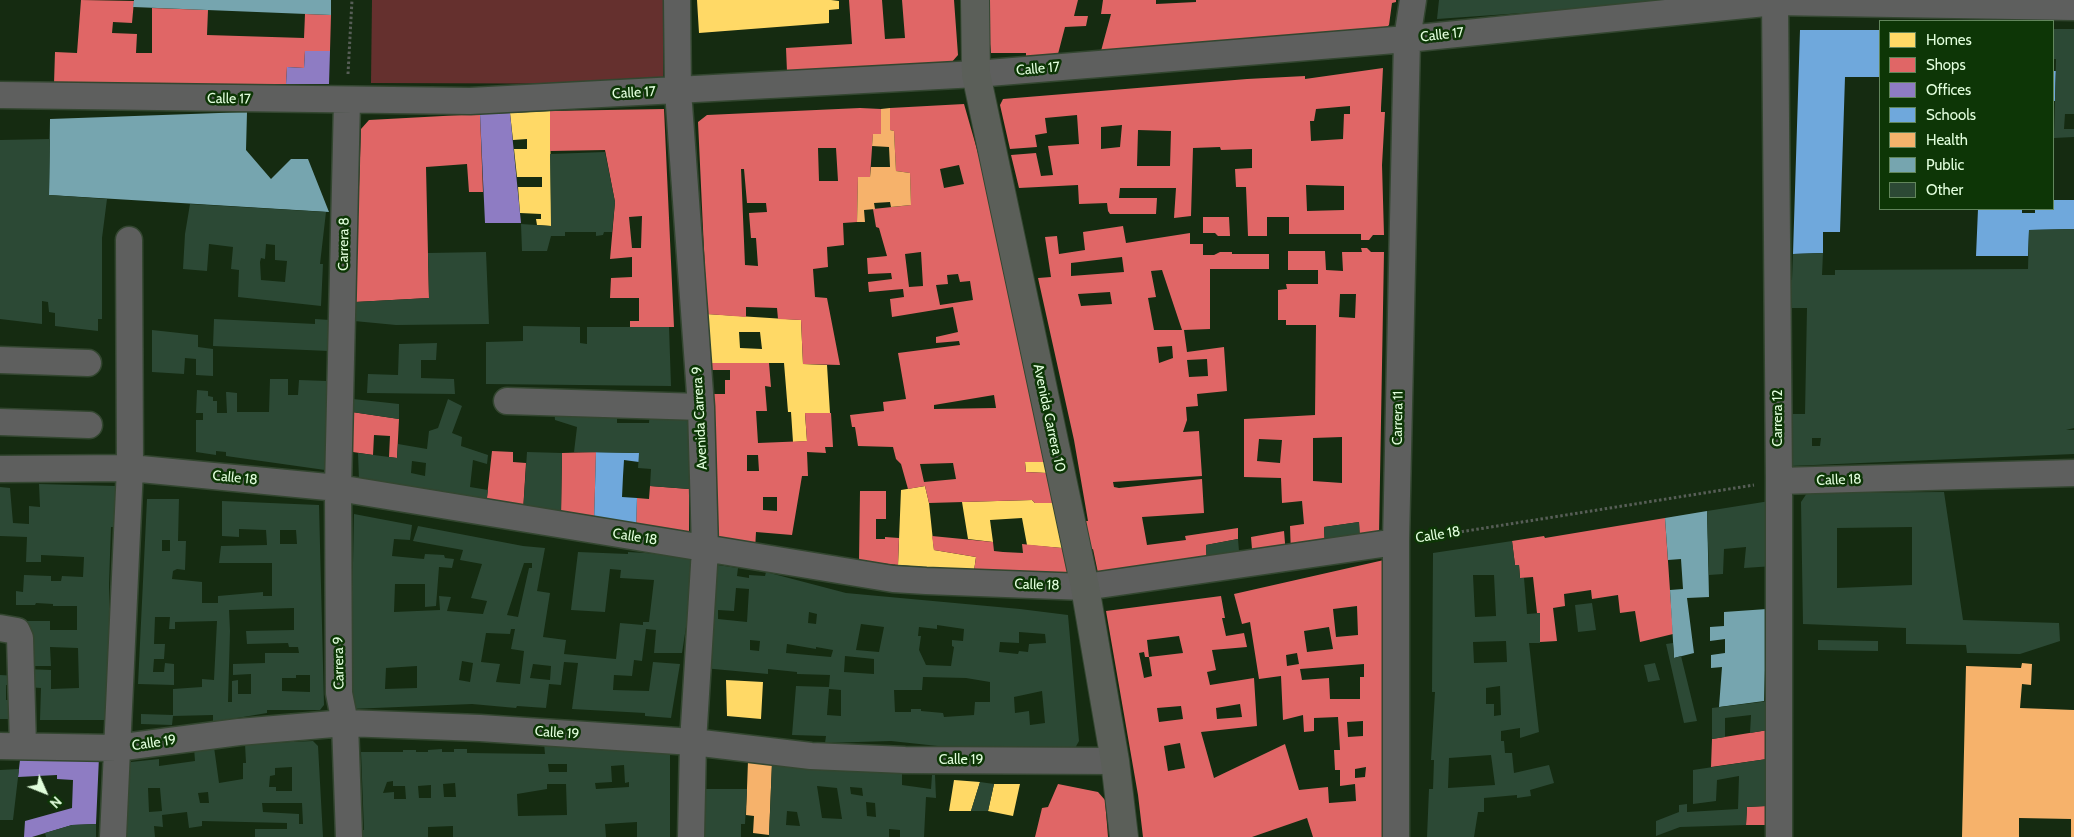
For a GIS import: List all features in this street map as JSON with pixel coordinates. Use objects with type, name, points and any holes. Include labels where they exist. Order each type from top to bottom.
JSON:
[{"type":"main road","name":"Avenida Carrera 10","points":[[975,0],[976,74],[1085,587],[1115,761],[1124,837]]},
{"type":"street","name":"Avenida Carrera 9","points":[[677,0],[678,91],[701,406],[705,549],[693,742],[692,837]]},
{"type":"street","name":"Carrera 11","points":[[1396,837],[1396,542],[1407,39],[1413,0]]},
{"type":"street","name":"Calle 17","points":[[0,95],[347,101],[470,101],[976,74],[1407,39],[1775,1],[2074,7]]},
{"type":"street","name":"Carrera 12","points":[[1775,1],[1779,481],[1779,837]]},
{"type":"street","name":"Carrera 8","points":[[338,488],[347,101]]},
{"type":"street","points":[[113,837],[130,468],[129,240]]},
{"type":"street","points":[[0,360],[88,362]]},
{"type":"street","points":[[507,401],[701,406]]},
{"type":"street","points":[[0,422],[89,425]]},
{"type":"street","name":"Calle 18","points":[[0,469],[130,468],[338,488],[893,579],[1085,587],[1396,542]]},
{"type":"street","name":"Calle 18","points":[[1779,481],[2074,473]]},
{"type":"street","name":"Carrera 9","points":[[338,488],[339,692],[345,723],[349,837]]},
{"type":"street","points":[[0,628],[17,631],[20,638],[11,746]]},
{"type":"street","name":"Calle 19","points":[[11,746],[116,748],[239,732],[345,723],[480,728],[693,742],[812,756],[896,760],[1115,761]]},
{"type":"path","points":[[347,101],[352,0]]},
{"type":"path","name":"Calle 18","points":[[1396,542],[1779,481]]},
{"type":"shaded area","points":[[372,0],[664,0],[663,84],[371,83]]},
{"type":"building: Homes","points":[[697,0],[831,0],[839,1],[839,9],[829,10],[829,23],[699,33]]},
{"type":"building: Homes","points":[[550,111],[551,226],[537,225],[536,219],[541,219],[541,214],[520,213],[518,187],[542,187],[542,177],[517,177],[514,149],[527,149],[527,139],[513,140],[510,113]]},
{"type":"building: Homes","points":[[707,314],[801,320],[803,364],[827,365],[830,413],[805,413],[807,441],[793,442],[791,412],[788,412],[784,363],[709,363]],"holes":[[[739,332],[760,332],[762,349],[740,348]]]},
{"type":"building: Homes","points":[[1025,462],[1045,462],[1047,473],[1026,472]]},
{"type":"building: Homes","points":[[925,486],[929,503],[934,550],[976,557],[974,571],[898,565],[901,490]]},
{"type":"building: Homes","points":[[1032,500],[1035,503],[1053,503],[1062,548],[1027,545],[1022,518],[990,520],[993,542],[968,539],[962,502]]},
{"type":"building: Homes","points":[[726,680],[763,682],[761,719],[727,716]]},
{"type":"building: Homes","points":[[954,780],[980,782],[971,811],[949,811]]},
{"type":"building: Homes","points":[[994,784],[1020,784],[1013,816],[988,811]]},
{"type":"building: Shops","points":[[81,0],[134,1],[132,23],[113,22],[112,33],[137,34],[136,53],[152,53],[152,8],[208,10],[207,35],[304,38],[305,14],[331,15],[330,51],[305,51],[304,68],[287,67],[286,84],[54,84],[55,52],[77,53]]},
{"type":"building: Shops","points":[[849,0],[882,0],[885,39],[905,38],[902,0],[954,0],[958,55],[951,63],[787,72],[786,48],[852,44]]},
{"type":"building: Shops","points":[[985,0],[1078,0],[1074,16],[1088,16],[1086,26],[1065,27],[1058,54],[1026,56],[1026,53],[991,53]]},
{"type":"building: Shops","points":[[1103,0],[1156,0],[1156,4],[1196,2],[1196,0],[1396,0],[1396,2],[1392,3],[1389,25],[1386,28],[1101,51],[1111,14],[1101,14]]},
{"type":"building: Shops","points":[[1383,68],[1381,112],[1385,112],[1382,165],[1384,235],[1373,235],[1369,240],[1361,240],[1361,234],[1289,234],[1289,217],[1267,217],[1267,236],[1248,236],[1246,187],[1236,187],[1235,169],[1252,168],[1252,149],[1221,150],[1220,147],[1193,148],[1191,216],[1174,218],[1176,188],[1120,188],[1119,198],[1157,198],[1156,214],[1110,214],[1107,203],[1079,204],[1078,185],[1019,188],[1011,155],[1036,153],[1041,176],[1053,175],[1048,146],[1079,144],[1077,115],[1045,118],[1047,133],[1035,135],[1037,147],[1010,149],[1000,105],[1003,99],[1247,79],[1305,76],[1305,79]],"holes":[[[1350,106],[1350,114],[1344,114],[1343,139],[1311,141],[1310,121],[1314,121],[1316,109]],[[1122,125],[1120,147],[1101,149],[1101,127]],[[1138,130],[1171,131],[1170,166],[1137,166]],[[1306,185],[1344,186],[1344,210],[1307,211]]]},
{"type":"building: Shops","points":[[964,104],[980,160],[982,160],[1045,462],[1025,462],[1026,472],[1047,473],[1053,503],[1035,503],[1032,500],[929,503],[925,486],[908,489],[901,464],[896,459],[893,447],[858,446],[855,427],[852,427],[850,415],[884,411],[883,402],[906,399],[898,353],[960,345],[959,341],[936,343],[936,337],[958,332],[953,307],[892,317],[890,299],[904,297],[903,289],[869,292],[868,282],[892,279],[891,273],[868,274],[867,258],[887,256],[879,228],[876,227],[873,209],[911,205],[910,173],[896,171],[894,131],[890,130],[890,108]],"holes":[[[959,165],[964,184],[944,188],[940,169]],[[921,252],[923,286],[909,287],[905,254]],[[958,274],[960,282],[970,281],[973,300],[940,305],[936,285],[948,284],[947,275]],[[994,395],[996,408],[934,409],[934,405]],[[953,463],[956,479],[924,482],[920,464]]]},
{"type":"building: Shops","points":[[860,108],[881,109],[881,134],[873,134],[870,177],[858,177],[857,222],[843,223],[844,245],[827,247],[828,267],[813,269],[815,297],[827,298],[840,365],[803,364],[801,320],[778,319],[777,308],[746,307],[746,317],[707,314],[698,122],[707,115]],"holes":[[[818,148],[836,148],[838,181],[819,181]],[[741,169],[744,169],[747,203],[766,203],[767,212],[749,213],[751,238],[756,238],[758,266],[745,265]]]},
{"type":"building: Shops","points":[[664,109],[674,327],[630,327],[630,321],[639,321],[639,298],[610,298],[611,278],[632,277],[632,257],[610,259],[615,202],[605,150],[550,151],[550,111]],"holes":[[[642,216],[641,248],[632,248],[629,217]]]},
{"type":"building: Shops","points":[[480,114],[483,192],[469,192],[467,164],[426,167],[429,298],[355,302],[361,129],[369,120]]},
{"type":"building: Shops","points":[[1203,217],[1229,217],[1230,236],[1203,233]]},
{"type":"building: Shops","points":[[1123,226],[1126,243],[1190,233],[1190,244],[1203,244],[1203,255],[1214,255],[1220,252],[1232,252],[1232,254],[1269,254],[1269,269],[1210,269],[1210,329],[1184,330],[1187,352],[1224,347],[1227,391],[1197,394],[1198,406],[1186,407],[1187,420],[1183,432],[1199,431],[1202,476],[1113,482],[1114,487],[1119,488],[1202,479],[1204,513],[1142,517],[1147,545],[1186,540],[1185,536],[1238,528],[1238,539],[1206,545],[1207,568],[1098,573],[1093,549],[1090,550],[1085,521],[1088,521],[1074,440],[1038,278],[1051,277],[1045,237],[1057,236],[1059,254],[1085,250],[1083,232]],"holes":[[[1122,257],[1124,272],[1071,276],[1071,263]],[[1162,270],[1182,330],[1154,330],[1148,298],[1156,297],[1151,271]],[[1110,292],[1112,304],[1081,306],[1078,294]],[[1172,346],[1173,358],[1159,363],[1157,347]],[[1207,359],[1208,376],[1189,377],[1187,360]]]},
{"type":"building: Shops","points":[[1361,248],[1367,248],[1371,252],[1384,252],[1379,534],[1360,542],[1359,522],[1324,527],[1325,548],[1291,554],[1290,526],[1304,524],[1302,501],[1282,503],[1281,478],[1244,477],[1244,419],[1315,415],[1316,325],[1286,325],[1286,320],[1278,320],[1278,290],[1287,289],[1286,284],[1318,284],[1318,270],[1288,270],[1288,251],[1325,251],[1326,270],[1343,271],[1342,252],[1362,252]],"holes":[[[1340,294],[1356,294],[1355,318],[1339,317]],[[1342,437],[1342,483],[1313,481],[1313,438]],[[1259,439],[1282,440],[1280,463],[1257,461]]]},
{"type":"building: Shops","points":[[709,363],[769,363],[771,387],[765,386],[767,411],[756,411],[758,443],[807,441],[805,413],[831,413],[833,447],[825,447],[826,453],[807,452],[808,476],[802,476],[792,535],[756,532],[755,550],[712,536],[710,389],[713,389],[713,394],[725,394],[725,380],[730,380],[730,370],[709,370]],"holes":[[[747,455],[758,455],[759,471],[747,471]],[[763,497],[777,497],[777,511],[763,510]]]},
{"type":"building: Shops","points":[[352,412],[399,419],[397,458],[389,457],[390,436],[374,435],[373,455],[353,452]]},
{"type":"building: Shops","points":[[492,451],[513,452],[513,462],[526,463],[523,512],[486,506]]},
{"type":"building: Shops","points":[[596,452],[594,523],[561,514],[562,453]]},
{"type":"building: Shops","points":[[650,486],[689,489],[689,533],[636,530],[637,498],[649,499]]},
{"type":"building: Shops","points":[[860,491],[886,491],[886,519],[876,519],[876,539],[885,539],[885,537],[899,538],[898,565],[859,561]]},
{"type":"building: Shops","points":[[1665,518],[1673,634],[1640,642],[1635,611],[1620,613],[1618,595],[1592,599],[1591,590],[1564,594],[1565,606],[1553,608],[1557,641],[1540,642],[1540,613],[1537,613],[1533,577],[1520,578],[1519,565],[1515,565],[1512,541],[1544,536],[1545,538]]},
{"type":"building: Shops","points":[[1284,531],[1286,555],[1253,561],[1251,537]]},
{"type":"building: Shops","points":[[932,536],[993,542],[994,551],[1003,552],[1023,553],[1022,544],[1062,548],[1069,577],[974,571],[976,557],[934,550]]},
{"type":"building: Shops","points":[[1384,560],[1384,837],[1313,837],[1307,818],[1252,837],[1143,837],[1138,795],[1106,611],[1221,596],[1225,618],[1222,618],[1226,636],[1244,633],[1247,647],[1212,650],[1216,670],[1207,672],[1210,685],[1254,678],[1257,726],[1201,732],[1214,778],[1285,744],[1299,790],[1328,787],[1329,803],[1356,801],[1355,784],[1340,786],[1340,770],[1335,770],[1334,750],[1340,750],[1338,717],[1314,718],[1314,731],[1304,732],[1303,715],[1283,720],[1281,676],[1259,679],[1250,622],[1242,624],[1234,594]],"holes":[[[1357,606],[1358,635],[1336,637],[1333,609]],[[1329,627],[1333,649],[1307,652],[1304,631]],[[1179,636],[1183,653],[1149,657],[1147,640]],[[1144,652],[1145,657],[1149,657],[1152,676],[1144,678],[1139,653]],[[1297,653],[1299,664],[1287,666],[1286,655]],[[1364,664],[1364,677],[1360,677],[1360,699],[1330,699],[1329,678],[1302,680],[1300,669]],[[1240,704],[1242,717],[1217,719],[1216,708]],[[1181,706],[1183,719],[1159,722],[1157,708]],[[1363,721],[1363,736],[1348,737],[1347,722]],[[1180,743],[1185,768],[1168,771],[1164,746]],[[1366,767],[1365,777],[1355,778],[1355,769]]]},
{"type":"building: Shops","points":[[1768,730],[1767,759],[1711,767],[1712,739]]},
{"type":"building: Shops","points":[[1058,784],[1098,792],[1105,800],[1108,837],[1035,837],[1042,808],[1048,807]]},
{"type":"building: Shops","points":[[1766,806],[1766,825],[1746,825],[1747,807]]},
{"type":"building: Offices","points":[[305,51],[330,51],[329,84],[286,84],[287,67],[304,68]]},
{"type":"building: Offices","points":[[510,113],[521,223],[485,223],[480,114]]},
{"type":"building: Offices","points":[[99,757],[96,824],[72,825],[32,837],[24,837],[25,821],[72,808],[73,780],[57,779],[57,775],[18,777],[20,760]]},
{"type":"building: Schools","points":[[1800,30],[1879,30],[1879,77],[1845,77],[1840,232],[1823,232],[1823,253],[1793,254]]},
{"type":"building: Schools","points":[[2054,71],[2056,71],[2055,101]]},
{"type":"building: Schools","points":[[2054,200],[2074,200],[2074,229],[2029,230],[2028,256],[1976,256],[1978,210],[2022,210],[2022,213],[2035,213],[2035,210],[2054,210]]},
{"type":"building: Schools","points":[[596,452],[639,453],[639,462],[624,460],[622,497],[637,498],[636,530],[594,523]]},
{"type":"building: Health","points":[[890,108],[890,130],[894,131],[896,171],[910,173],[911,205],[891,207],[890,202],[874,203],[875,209],[864,210],[865,222],[857,222],[858,177],[870,177],[871,167],[890,167],[889,147],[872,146],[873,134],[881,134],[881,109]]},
{"type":"building: Health","points":[[2022,663],[2032,664],[2031,685],[2022,684],[2020,708],[2074,710],[2074,837],[2071,837],[2071,819],[2019,818],[2019,837],[1962,837],[1966,666],[2021,668]]},
{"type":"building: Health","points":[[748,761],[772,763],[769,835],[753,833],[754,816],[746,815]]},
{"type":"building: Public","points":[[134,0],[331,0],[331,15],[133,7]]},
{"type":"building: Public","points":[[247,112],[246,150],[271,179],[291,159],[308,159],[329,212],[49,195],[50,119]]},
{"type":"building: Public","points":[[1707,511],[1709,597],[1687,598],[1694,653],[1674,658],[1670,590],[1683,589],[1681,559],[1668,560],[1665,518]]},
{"type":"building: Public","points":[[1767,609],[1764,701],[1719,707],[1722,667],[1711,668],[1711,655],[1725,653],[1725,639],[1710,641],[1710,627],[1724,626],[1724,612]]},
{"type":"building: Other","points":[[1439,0],[1708,0],[1437,19]]},
{"type":"building: Other","points":[[2054,29],[2074,29],[2074,114],[2065,114],[2064,129],[2074,129],[2074,137],[2054,138],[2056,59],[2054,59]]},
{"type":"building: Other","points":[[50,139],[49,195],[107,199],[102,238],[102,319],[98,319],[98,331],[55,326],[55,313],[49,312],[48,302],[42,301],[42,324],[0,319],[0,140]]},
{"type":"building: Other","points":[[605,152],[615,202],[612,232],[604,232],[603,235],[596,236],[596,232],[565,232],[565,236],[551,236],[547,251],[522,251],[521,224],[551,226],[550,154]]},
{"type":"building: Other","points":[[190,204],[326,212],[320,264],[323,264],[321,306],[238,297],[239,270],[231,269],[233,247],[209,244],[207,271],[183,269],[185,234]],"holes":[[[266,244],[275,245],[275,260],[287,261],[285,282],[261,280],[260,262],[261,258],[265,259]]]},
{"type":"building: Other","points":[[2074,229],[2074,428],[2066,430],[2074,430],[2074,454],[1790,466],[1785,414],[1805,414],[1807,308],[1789,308],[1789,280],[1792,280],[1793,254],[1823,253],[1822,275],[1835,275],[1835,270],[2028,269],[2029,230]],"holes":[[[1812,438],[1821,438],[1820,446],[1812,446]]]},
{"type":"building: Other","points":[[486,252],[489,324],[396,325],[354,321],[355,302],[429,298],[428,253]]},
{"type":"building: Other","points":[[214,319],[315,324],[315,319],[330,320],[329,351],[213,346]]},
{"type":"building: Other","points":[[523,326],[580,327],[580,343],[587,344],[587,327],[669,327],[671,386],[486,384],[486,342],[523,341]]},
{"type":"building: Other","points":[[152,330],[198,335],[198,347],[213,349],[213,376],[196,375],[196,359],[185,358],[184,374],[152,372]]},
{"type":"building: Other","points":[[437,343],[436,360],[421,360],[421,378],[454,379],[455,394],[367,393],[368,374],[398,375],[399,344]]},
{"type":"building: Other","points":[[270,379],[288,379],[288,395],[298,395],[299,380],[327,381],[325,470],[226,456],[226,452],[216,451],[216,455],[196,452],[196,420],[203,420],[203,413],[196,413],[197,390],[208,391],[208,396],[213,397],[213,401],[217,401],[217,413],[227,413],[226,392],[237,393],[237,412],[269,412]]},
{"type":"building: Other","points":[[353,399],[399,404],[399,419],[352,412]]},
{"type":"building: Other","points":[[448,399],[462,406],[452,433],[462,437],[461,446],[488,455],[487,464],[473,460],[470,487],[488,490],[486,506],[359,480],[358,453],[397,458],[398,444],[427,449],[429,431],[438,428]],"holes":[[[412,461],[426,463],[425,476],[411,473]]]},
{"type":"building: Other","points":[[554,407],[617,409],[617,423],[649,423],[650,410],[690,412],[689,489],[650,486],[651,469],[638,468],[639,453],[574,452],[577,427],[555,420]]},
{"type":"building: Other","points":[[527,452],[562,453],[561,514],[523,512]]},
{"type":"building: Other","points":[[39,484],[116,486],[116,527],[111,527],[109,584],[109,720],[40,720],[41,688],[25,687],[26,669],[51,670],[51,689],[79,688],[78,648],[50,647],[51,666],[25,666],[25,621],[50,621],[50,630],[77,630],[77,606],[53,606],[53,604],[36,603],[35,605],[16,605],[16,591],[23,592],[24,575],[51,576],[51,581],[61,581],[62,576],[83,577],[84,557],[41,555],[41,562],[26,562],[27,537],[0,536],[0,487],[10,488],[13,523],[29,524],[29,506],[40,507]]},
{"type":"building: Other","points":[[1944,492],[1963,620],[2059,623],[2060,641],[2020,654],[1967,653],[1966,645],[1906,644],[1906,628],[1803,624],[1801,502],[1807,493]],"holes":[[[1912,527],[1912,585],[1837,588],[1837,528]]]},
{"type":"building: Other","points":[[147,499],[179,499],[178,541],[186,541],[185,570],[177,569],[173,571],[172,579],[202,582],[202,603],[218,603],[218,596],[263,592],[263,596],[272,596],[272,563],[219,563],[221,546],[267,545],[266,530],[239,529],[239,537],[222,536],[222,501],[319,505],[324,705],[320,710],[267,710],[267,713],[213,722],[213,715],[173,716],[172,725],[141,724],[141,714],[173,715],[173,689],[202,687],[202,679],[214,680],[217,621],[175,622],[175,629],[169,629],[170,617],[155,617],[154,644],[165,644],[164,659],[154,659],[153,672],[164,672],[165,663],[174,664],[174,685],[138,684]],"holes":[[[280,530],[296,530],[297,544],[280,544]],[[162,540],[170,540],[170,551],[162,551]],[[294,608],[294,630],[246,631],[247,644],[288,643],[289,647],[298,647],[299,653],[265,653],[265,663],[233,664],[233,675],[251,674],[251,694],[238,694],[238,680],[232,681],[232,702],[228,702],[229,610]],[[296,675],[310,675],[310,692],[282,691],[282,678],[296,678]]]},
{"type":"building: Other","points":[[1776,500],[1774,566],[1744,568],[1746,547],[1724,549],[1723,574],[1709,575],[1707,511]]},
{"type":"building: Other","points":[[354,514],[412,525],[410,540],[394,539],[392,556],[424,559],[425,554],[444,555],[445,558],[454,559],[452,568],[439,567],[436,606],[425,607],[425,584],[395,584],[394,612],[440,610],[439,596],[451,597],[447,611],[483,614],[487,601],[471,598],[482,564],[460,560],[463,550],[413,541],[418,526],[523,546],[545,548],[537,591],[550,593],[543,637],[566,640],[564,654],[616,659],[620,623],[643,625],[643,622],[649,622],[654,580],[620,578],[621,570],[610,569],[605,612],[571,610],[578,552],[628,554],[628,552],[697,556],[682,653],[654,653],[656,630],[646,629],[642,661],[634,660],[632,676],[614,675],[613,690],[649,691],[653,662],[680,664],[671,718],[645,716],[645,713],[572,709],[578,663],[564,662],[561,685],[549,684],[546,708],[517,706],[516,708],[472,704],[350,709]],"holes":[[[524,563],[532,563],[532,568],[529,568],[518,617],[507,615]],[[511,629],[515,629],[511,649],[524,651],[520,684],[496,682],[500,664],[481,662],[486,633],[510,634]],[[462,661],[473,663],[470,682],[459,680]],[[533,664],[551,666],[550,680],[530,678]],[[417,666],[417,688],[385,689],[386,668]]]},
{"type":"building: Other","points":[[1359,522],[1360,542],[1325,548],[1324,527]]},
{"type":"building: Other","points":[[1238,539],[1240,563],[1207,568],[1206,545]]},
{"type":"building: Other","points":[[1512,541],[1515,565],[1519,565],[1520,578],[1524,578],[1527,614],[1540,613],[1540,643],[1529,643],[1539,732],[1520,738],[1520,728],[1501,731],[1501,741],[1504,741],[1505,753],[1512,753],[1514,773],[1549,765],[1554,783],[1530,790],[1531,796],[1517,798],[1517,795],[1484,798],[1484,812],[1478,812],[1474,837],[1427,837],[1429,789],[1433,789],[1434,760],[1431,760],[1435,692],[1432,692],[1433,553]],"holes":[[[1473,575],[1494,575],[1496,616],[1475,617]],[[1506,641],[1507,662],[1474,663],[1473,642]],[[1500,686],[1501,715],[1494,716],[1494,704],[1486,704],[1486,688]],[[1491,755],[1495,785],[1448,788],[1449,758]]]},
{"type":"building: Other","points":[[711,564],[738,568],[737,576],[749,578],[749,575],[765,576],[766,572],[846,593],[1068,615],[1079,741],[1074,750],[947,747],[891,741],[825,743],[826,736],[792,735],[796,686],[829,687],[830,675],[797,674],[797,672],[768,669],[768,674],[703,668]],"holes":[[[736,588],[749,589],[747,622],[718,619],[718,610],[734,611]],[[809,612],[817,614],[816,624],[808,623]],[[861,624],[884,627],[879,652],[856,650]],[[937,625],[964,629],[963,641],[952,640],[952,646],[954,647],[951,666],[926,665],[919,650],[921,636],[918,636],[919,627],[937,629]],[[1019,632],[1045,634],[1046,643],[1029,644],[1028,652],[1019,651],[1018,654],[999,652],[1000,642],[1019,643]],[[750,640],[760,641],[759,651],[750,650]],[[787,644],[833,650],[831,657],[786,653]],[[845,656],[874,659],[874,674],[844,672]],[[923,677],[966,678],[990,682],[990,702],[975,702],[974,715],[944,717],[943,713],[921,711],[921,709],[911,709],[911,712],[895,712],[894,690],[922,690]],[[829,689],[841,690],[841,716],[827,715]],[[1042,691],[1045,723],[1030,725],[1029,711],[1015,713],[1014,697]]]},
{"type":"building: Other","points":[[1592,603],[1596,630],[1578,632],[1575,605]]},
{"type":"building: Other","points":[[1818,640],[1878,641],[1878,651],[1818,650]]},
{"type":"building: Other","points":[[1673,643],[1674,658],[1681,656],[1697,721],[1684,723],[1666,644]]},
{"type":"building: Other","points":[[1655,663],[1660,680],[1648,682],[1644,665]]},
{"type":"building: Other","points":[[0,675],[19,676],[19,686],[6,685],[6,700],[12,700],[11,719],[0,719]]},
{"type":"building: Other","points":[[1769,701],[1768,730],[1750,733],[1751,715],[1725,718],[1725,737],[1712,739],[1712,708]]},
{"type":"building: Other","points":[[313,741],[318,746],[323,837],[255,837],[255,829],[287,829],[287,823],[202,821],[202,826],[189,828],[187,812],[162,815],[163,827],[154,826],[155,837],[123,837],[124,771],[131,762],[159,759],[159,766],[195,761],[194,748],[214,747],[219,783],[243,779],[243,763],[246,763],[245,744]],"holes":[[[292,767],[292,791],[276,791],[276,787],[269,787],[270,776],[275,775],[275,768]],[[148,788],[160,788],[162,811],[149,812]],[[208,792],[209,803],[200,803],[198,793]],[[262,803],[302,803],[303,824],[299,824],[299,814],[263,812]]]},
{"type":"building: Other","points":[[544,743],[670,744],[670,837],[637,837],[637,822],[605,824],[606,837],[453,837],[453,826],[428,827],[428,837],[361,837],[361,830],[364,830],[361,752],[403,752],[403,750],[416,750],[416,752],[428,752],[428,750],[442,749],[442,752],[454,752],[454,749],[467,749],[467,753],[545,754]],"holes":[[[548,764],[567,764],[567,772],[549,772]],[[624,765],[625,783],[629,782],[629,787],[596,789],[595,783],[612,782],[611,766]],[[393,781],[393,786],[405,786],[406,799],[394,799],[394,792],[383,793],[387,782]],[[455,783],[456,797],[444,797],[443,784]],[[547,784],[566,784],[567,815],[518,816],[517,794],[547,789]],[[431,785],[431,798],[419,798],[418,786]]]},
{"type":"building: Other","points":[[1767,759],[1766,806],[1747,807],[1746,825],[1680,827],[1656,836],[1656,821],[1679,812],[1679,805],[1687,804],[1687,812],[1738,809],[1739,776],[1717,780],[1716,801],[1693,804],[1693,770]]},
{"type":"building: Other","points":[[772,763],[902,772],[902,785],[931,789],[932,775],[935,775],[936,798],[926,797],[924,837],[900,837],[900,830],[889,829],[889,837],[769,837]],"holes":[[[817,786],[837,788],[842,819],[822,818]],[[850,787],[862,788],[863,796],[851,794]],[[866,802],[875,803],[876,817],[867,816]],[[787,811],[797,812],[800,826],[786,825]]]},
{"type":"building: Other","points":[[19,769],[13,820],[0,820],[0,770]]},
{"type":"building: Other","points":[[980,782],[994,784],[988,811],[971,811]]},
{"type":"building: Other","points":[[706,789],[747,789],[745,824],[741,824],[741,837],[704,837]]},
{"type":"building: Other","points":[[96,824],[96,837],[46,837],[45,833],[72,825]]}]
